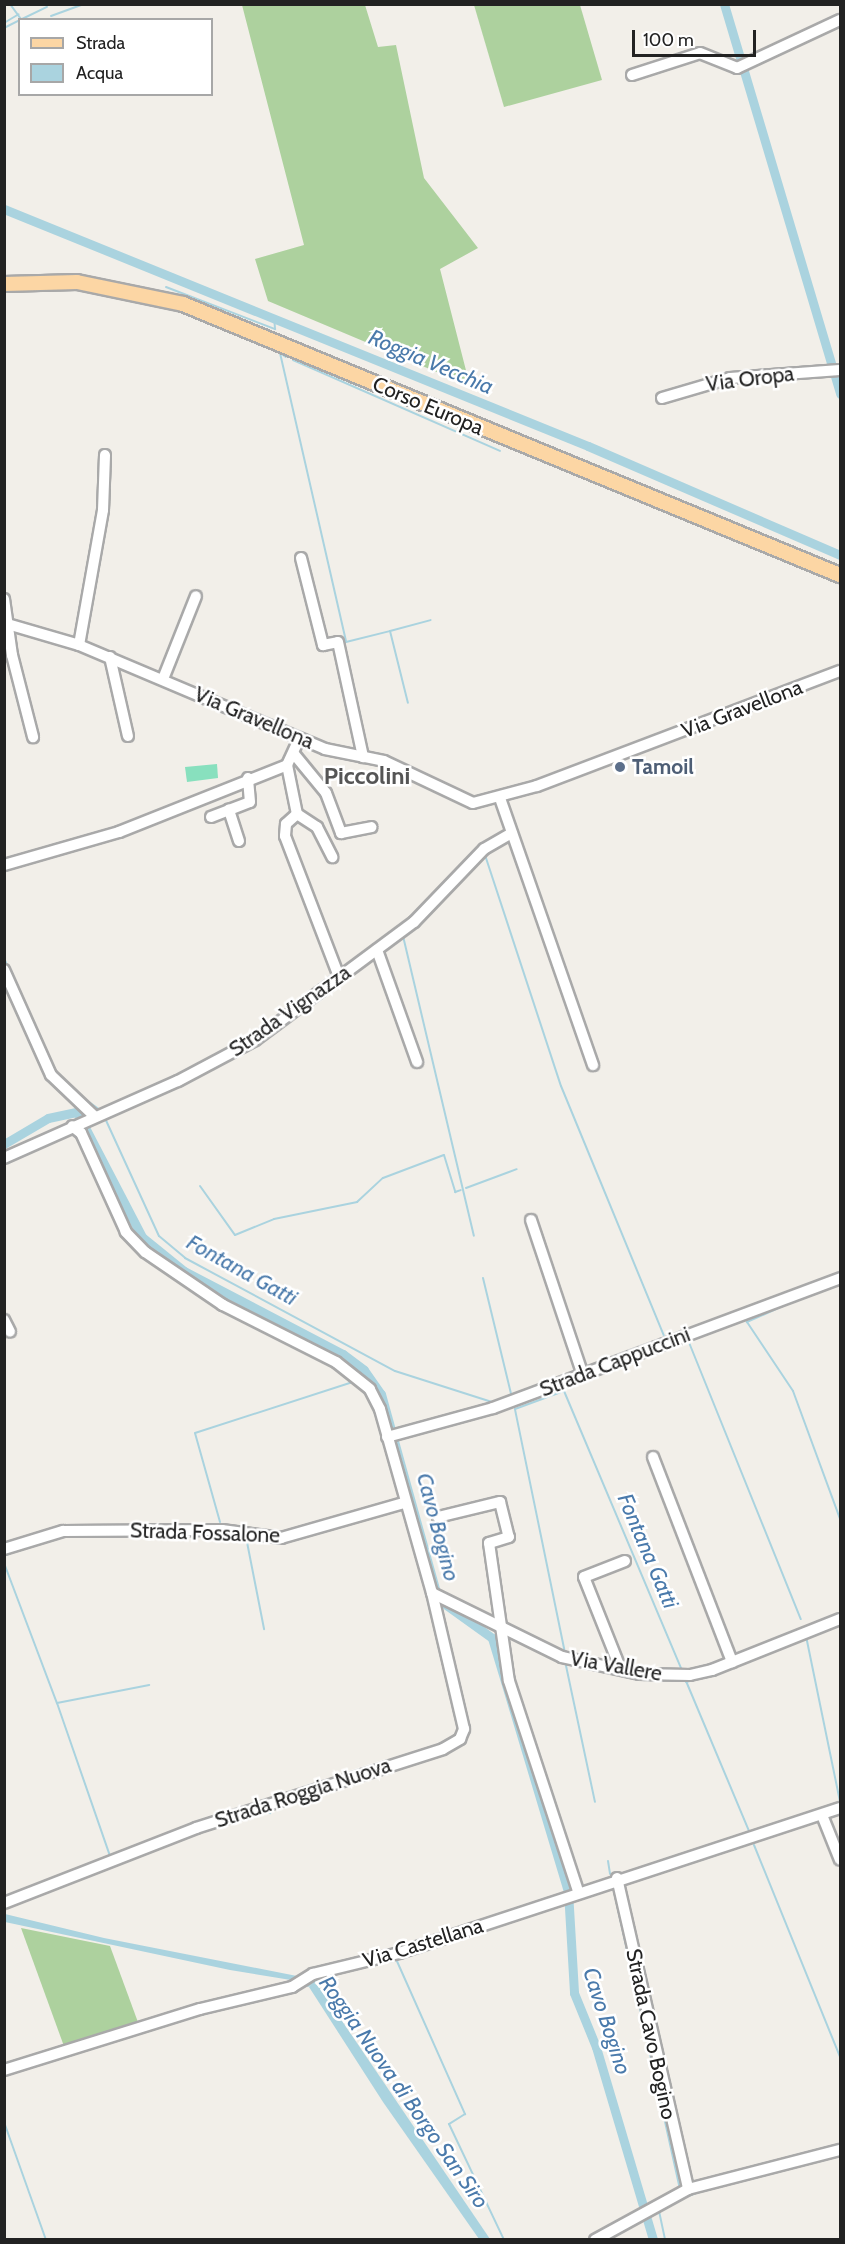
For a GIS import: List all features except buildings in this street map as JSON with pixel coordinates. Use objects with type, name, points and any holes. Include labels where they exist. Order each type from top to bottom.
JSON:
[{"type":"main road","name":"Corso Europa","points":[[4,284],[77,282],[183,304],[840,575]]},
{"type":"street","points":[[632,75],[700,53],[737,68],[750,64],[840,20]]},
{"type":"street","name":"Via Oropa","points":[[662,398],[730,378],[835,371]]},
{"type":"street","points":[[79,645],[103,510],[105,455]]},
{"type":"street","points":[[301,558],[323,645],[338,642],[363,757]]},
{"type":"street","points":[[163,679],[196,596]]},
{"type":"street","points":[[4,598],[5,623],[33,737]]},
{"type":"street","name":"Via Gravellona","points":[[5,623],[79,645],[110,657],[298,739],[384,761],[454,798],[473,802],[500,798],[840,671]]},
{"type":"street","points":[[110,657],[128,736]]},
{"type":"street","points":[[4,865],[119,832],[248,778],[287,765],[294,754],[298,739]]},
{"type":"street","points":[[294,754],[326,793],[341,833],[371,827]]},
{"type":"street","points":[[287,765],[297,814],[316,827],[332,857]]},
{"type":"street","points":[[211,817],[250,802],[248,778]]},
{"type":"street","points":[[500,798],[593,1065]]},
{"type":"street","points":[[229,810],[239,841]]},
{"type":"street","points":[[297,814],[286,824],[285,836],[339,978]]},
{"type":"street","name":"Strada Vignazza","points":[[4,1158],[255,1040],[420,916],[484,849],[512,833]]},
{"type":"street","points":[[377,950],[417,1062]]},
{"type":"street","points":[[4,970],[51,1075],[90,1118],[81,1132],[126,1232],[145,1252],[223,1305],[358,1377],[380,1409],[404,1503],[436,1595]]},
{"type":"street","points":[[531,1220],[583,1376]]},
{"type":"street","name":"Strada Cappuccini","points":[[387,1437],[583,1376],[840,1278]]},
{"type":"street","points":[[4,1320],[10,1332]]},
{"type":"street","points":[[653,1457],[732,1662]]},
{"type":"street","points":[[438,1517],[500,1502],[509,1538],[489,1543],[503,1611],[500,1626],[509,1681],[576,1891]]},
{"type":"street","name":"Strada Fossalone","points":[[4,1549],[63,1531],[222,1530],[281,1538],[404,1503]]},
{"type":"street","points":[[621,1670],[584,1576],[625,1561]]},
{"type":"street","name":"Via Vallere","points":[[436,1595],[562,1657],[621,1670],[690,1675],[732,1662],[840,1619]]},
{"type":"street","name":"Strada Roggia Nuova","points":[[4,1903],[112,1861],[460,1739],[463,1721],[436,1595]]},
{"type":"street","name":"Via Castellana","points":[[4,2070],[304,1981],[576,1891],[840,1808]]},
{"type":"street","points":[[822,1815],[840,1860]]},
{"type":"street","name":"Strada Cavo Bogino","points":[[617,1878],[688,2189]]},
{"type":"street","points":[[595,2240],[688,2189],[840,2150]]},
{"type":"green space","points":[[242,5],[365,5],[378,47],[396,45],[424,178],[478,248],[440,269],[470,386],[268,301],[255,259],[304,245]]},
{"type":"green space","points":[[474,5],[580,5],[602,80],[504,107]]},
{"type":"green space","points":[[217,764],[218,778],[187,782],[185,767]]},
{"type":"green space","points":[[21,1928],[110,1946],[139,2025],[65,2049]]},
{"type":"water","points":[[5,1914],[104,1938],[302,1977],[297,1981],[230,1970],[5,1922]]},
{"type":"water","points":[[313,1982],[319,1987],[490,2239],[479,2239],[383,2102],[309,1987]]},
{"type":"waterway","points":[[10,4],[20,18]]},
{"type":"waterway","points":[[51,16],[84,4]]},
{"type":"waterway","points":[[724,4],[840,394]]},
{"type":"waterway","points":[[24,18],[47,7]]},
{"type":"waterway","points":[[4,23],[19,14]]},
{"type":"waterway","points":[[4,28],[18,21]]},
{"type":"waterway","name":"Roggia Vecchia","points":[[4,209],[588,446],[840,555]]},
{"type":"waterway","points":[[166,287],[275,329],[274,316]]},
{"type":"waterway","points":[[280,353],[346,642],[390,631],[408,703]]},
{"type":"waterway","points":[[280,353],[286,357]]},
{"type":"waterway","points":[[293,360],[500,451]]},
{"type":"waterway","points":[[390,631],[431,620]]},
{"type":"waterway","points":[[485,855],[561,1086],[665,1338]]},
{"type":"waterway","points":[[403,936],[474,1236]]},
{"type":"waterway","name":"Fontana Gatti","points":[[4,958],[9,970]]},
{"type":"waterway","name":"Fontana Gatti","points":[[82,1097],[101,1111]]},
{"type":"waterway","name":"Cavo Bogino","points":[[4,1144],[48,1118],[77,1112],[142,1237],[184,1271],[343,1354],[364,1370],[381,1394],[438,1599],[492,1638],[568,1891],[574,1993],[596,2047],[653,2240]]},
{"type":"waterway","name":"Fontana Gatti","points":[[104,1116],[159,1236],[185,1258],[395,1371],[495,1403]]},
{"type":"waterway","points":[[200,1186],[235,1235],[274,1219],[357,1202],[383,1178],[444,1155],[455,1192],[461,1190]]},
{"type":"waterway","points":[[466,1188],[517,1169]]},
{"type":"waterway","points":[[483,1278],[512,1398]]},
{"type":"waterway","points":[[796,1300],[747,1322],[793,1391],[840,1519]]},
{"type":"waterway","points":[[688,1340],[801,1619]]},
{"type":"waterway","points":[[220,1522],[195,1433],[356,1381]]},
{"type":"waterway","name":"Fontana Gatti","points":[[565,1653],[515,1409],[564,1391],[682,1671]]},
{"type":"waterway","points":[[246,1537],[264,1629]]},
{"type":"waterway","points":[[4,1556],[13,1552]]},
{"type":"waterway","points":[[4,1563],[57,1703],[149,1685]]},
{"type":"waterway","points":[[806,1636],[840,1801]]},
{"type":"waterway","points":[[565,1661],[595,1802]]},
{"type":"waterway","points":[[686,1682],[712,1675]]},
{"type":"waterway","name":"Fontana Gatti","points":[[686,1681],[749,1831]]},
{"type":"waterway","points":[[57,1703],[111,1859]]},
{"type":"waterway","points":[[263,1810],[270,1813]]},
{"type":"waterway","name":"Fontana Gatti","points":[[754,1845],[840,2057]]},
{"type":"waterway","points":[[608,1861],[610,1874]]},
{"type":"waterway","points":[[613,1887],[680,2188]]},
{"type":"waterway","name":"Roggia Nuova di Borgo San Siro","points":[[396,1959],[465,2114],[449,2124],[504,2240]]},
{"type":"waterway","name":"Roggia Nuova di Borgo San Siro","points":[[308,1986],[323,1977]]},
{"type":"waterway","points":[[292,1992],[299,1990]]},
{"type":"waterway","points":[[16,2072],[128,2037]]},
{"type":"waterway","points":[[4,2122],[46,2240]]},
{"type":"waterway","points":[[683,2198],[702,2191]]},
{"type":"waterway","points":[[668,2206],[682,2199]]},
{"type":"waterway","points":[[659,2211],[665,2240]]},
{"type":"place","name":"Tamoil","points":[[620,767]]},
{"type":"district","name":"Piccolini","points":[[367,776]]}]
